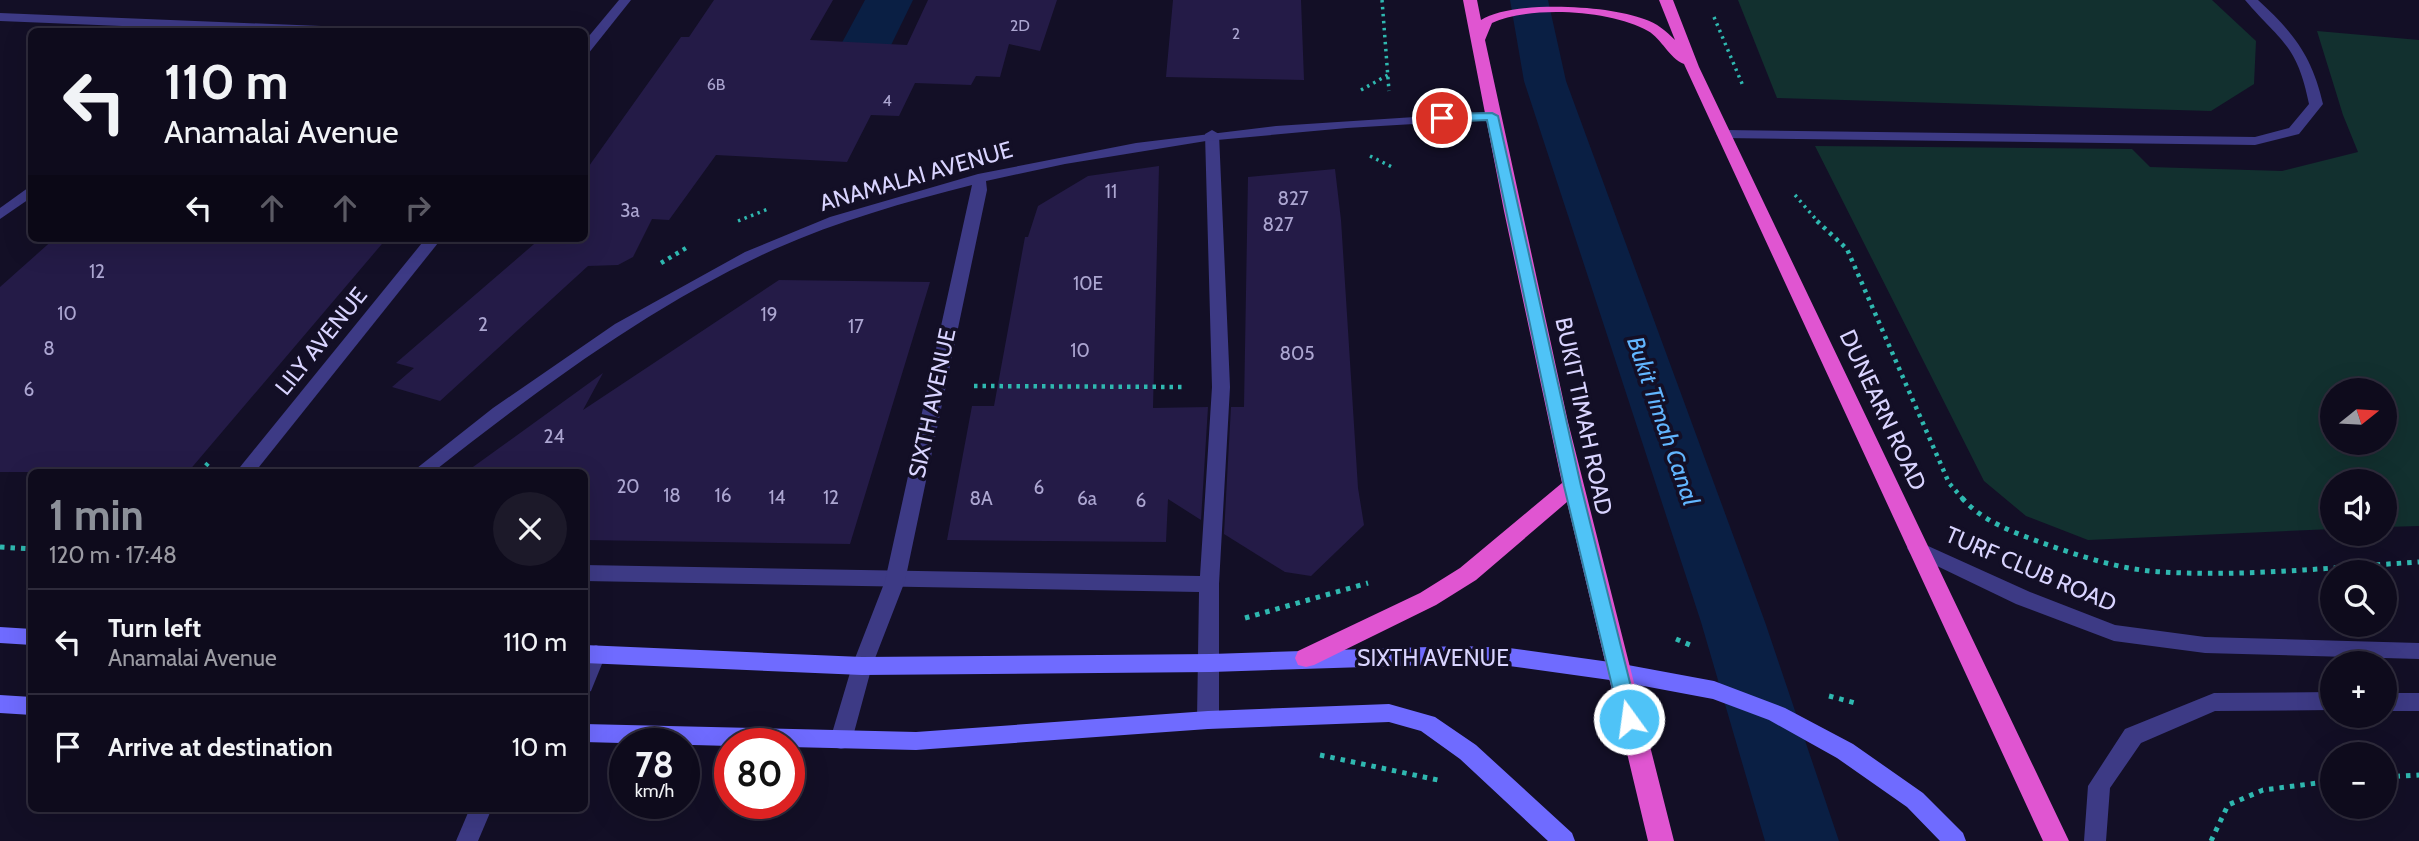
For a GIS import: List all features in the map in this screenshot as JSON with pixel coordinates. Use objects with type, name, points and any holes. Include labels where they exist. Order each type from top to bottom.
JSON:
[{"type":"highway","name":"BUKIT TIMAH ROAD","points":[[1470,0],[1492,116],[1572,486],[1661,841]]},
{"type":"highway","name":"DUNEARN ROAD","points":[[1666,0],[1692,67],[1723,134],[2056,841]]},
{"type":"highway","points":[[1478,40],[1488,19],[1513,7],[1585,7],[1628,16],[1654,28],[1692,67]]},
{"type":"highway","points":[[1306,658],[1428,599],[1468,574],[1572,486]]},
{"type":"main road","points":[[0,635],[28,638]]},
{"type":"main road","name":"SIXTH AVENUE","points":[[590,654],[862,666],[1211,663],[1306,658],[1497,656],[1617,672],[1714,690],[1777,714],[1834,745],[1915,800],[1955,841]]},
{"type":"main road","points":[[0,704],[28,706]]},
{"type":"main road","points":[[588,733],[916,741],[1208,720],[1389,713],[1427,724],[1468,752],[1563,841]]},
{"type":"street","points":[[589,39],[625,0]]},
{"type":"street","points":[[1723,134],[2255,141],[2294,131],[2316,104],[2310,71],[2291,37],[2251,0]]},
{"type":"street","points":[[0,17],[206,28]]},
{"type":"street","name":"ANAMALAI AVENUE","points":[[425,469],[485,421],[638,316],[750,255],[794,236],[880,206],[978,178],[1100,152],[1212,134],[1392,120],[1492,116]]},
{"type":"street","points":[[1208,720],[1211,663],[1209,584],[1222,387],[1212,134]]},
{"type":"street","name":"SIXTH AVENUE","points":[[841,740],[862,666],[895,580],[935,386],[980,190],[978,178]]},
{"type":"street","points":[[0,215],[28,192]]},
{"type":"street","name":"LILY AVENUE","points":[[247,469],[431,242]]},
{"type":"street","name":"TURF CLUB ROAD","points":[[1917,548],[2023,598],[2114,633],[2205,645],[2419,651]]},
{"type":"street","points":[[588,573],[1209,584]]},
{"type":"street","points":[[2095,841],[2099,786],[2133,736],[2214,702],[2320,701]]},
{"type":"street","points":[[2397,702],[2419,702]]},
{"type":"street","points":[[467,841],[479,812]]},
{"type":"path","points":[[1382,0],[1392,120]]},
{"type":"path","points":[[1712,12],[1764,134],[1797,199],[1847,249],[1949,483],[1972,509],[2016,533],[2084,558],[2162,572],[2292,570],[2419,562]]},
{"type":"path","points":[[1361,151],[1395,168]]},
{"type":"path","points":[[935,386],[1222,387]]},
{"type":"path","points":[[0,547],[28,549]]},
{"type":"path","points":[[1210,628],[1376,581]]},
{"type":"path","points":[[2397,776],[2419,775]]},
{"type":"path","points":[[2211,841],[2228,805],[2263,790],[2320,783]]},
{"type":"green space","points":[[1738,0],[2212,0],[2256,41],[2254,84],[2211,111],[1777,98]]},
{"type":"green space","points":[[2317,31],[2419,40],[2419,526],[2397,527],[2397,469],[2320,469],[2320,530],[2088,540],[2026,516],[1984,481],[1815,146],[2132,149],[2150,167],[2282,171],[2358,152],[2343,115]]},
{"type":"water","points":[[865,0],[913,0],[875,78],[824,76]]},
{"type":"building","points":[[714,0],[833,0],[810,40],[907,45],[928,0],[1057,0],[1040,51],[1009,44],[1000,77],[976,76],[971,85],[915,83],[899,116],[871,115],[847,162],[716,155],[669,220],[652,219],[633,257],[618,265],[588,266],[440,401],[392,387],[414,368],[396,363],[536,242],[588,242],[588,167],[681,37],[689,37]]},
{"type":"building","points":[[1173,0],[1301,0],[1304,80],[1166,77]]},
{"type":"building","points":[[1159,166],[1153,408],[1208,407],[1201,520],[1168,499],[1166,542],[947,540],[972,406],[994,406],[1025,237],[1028,237],[1038,206],[1088,176]]},
{"type":"building","points":[[1335,169],[1341,220],[1358,488],[1364,525],[1311,576],[1285,572],[1224,534],[1231,407],[1244,407],[1248,177]]},
{"type":"building","points":[[51,242],[384,242],[191,469],[28,469],[28,472],[0,472],[0,287]]},
{"type":"building","points":[[779,280],[930,282],[850,544],[588,540],[588,469],[470,469],[603,373],[583,410]]},
{"type":"waterway","name":"Bukit Timah Canal","points":[[1529,0],[1545,81],[1733,622],[1802,841]]},
{"type":"route","points":[[1442,118],[1492,116],[1572,486],[1629,719]]}]
